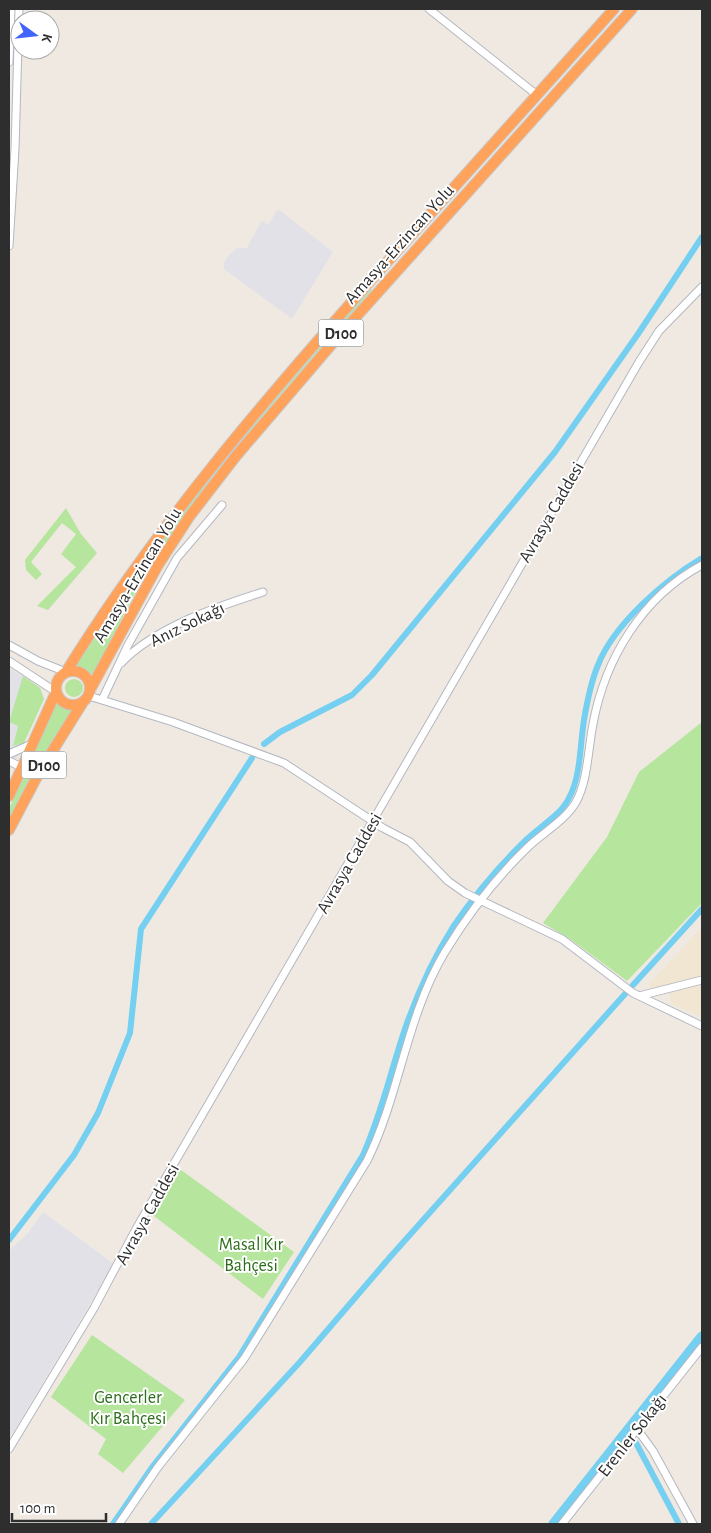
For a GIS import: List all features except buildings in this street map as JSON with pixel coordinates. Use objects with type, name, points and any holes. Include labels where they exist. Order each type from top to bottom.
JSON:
[{"type":"highway","name":"Amasya-Erzincan Yolu","points":[[66,672],[144,554],[229,443],[316,340],[614,9]]},
{"type":"highway","name":"Amasya-Erzincan Yolu","points":[[9,830],[31,787],[87,695],[158,565],[189,517],[236,456],[337,338],[632,9]]},
{"type":"highway","points":[[74,670],[83,673],[89,680],[87,695],[76,705],[68,704],[59,698],[56,692],[58,681],[66,672],[74,670]]},
{"type":"highway","name":"D100","points":[[9,796],[56,692]]},
{"type":"street","points":[[9,62],[11,9]]},
{"type":"street","points":[[9,246],[14,188],[19,9]]},
{"type":"street","points":[[429,9],[537,95]]},
{"type":"street","name":"Avrasya Caddesi","points":[[9,1449],[94,1308],[136,1229],[639,362],[659,331],[702,287]]},
{"type":"street","points":[[102,700],[143,616],[177,558],[222,505]]},
{"type":"street","points":[[119,1524],[158,1468],[244,1359],[367,1161],[383,1126],[408,1040],[426,989],[445,952],[481,902],[513,863],[575,803],[583,784],[601,688],[624,638],[647,610],[668,589],[702,565]]},
{"type":"street","name":"Anız Sokağı","points":[[117,667],[136,650],[176,626],[206,612],[262,592]]},
{"type":"street","points":[[9,645],[38,661],[66,672]]},
{"type":"street","points":[[9,661],[56,692]]},
{"type":"street","points":[[87,695],[173,722],[272,757],[303,774],[373,822],[410,842],[448,881],[465,893],[562,939],[639,996],[702,1026]]},
{"type":"street","points":[[9,754],[32,744]]},
{"type":"street","points":[[9,761],[21,767]]},
{"type":"street","points":[[639,996],[702,980]]},
{"type":"street","name":"Erenler Sokağı","points":[[562,1524],[702,1347]]},
{"type":"street","points":[[637,1429],[653,1450],[693,1524]]},
{"type":"shaded area","points":[[278,209],[333,252],[292,319],[224,269],[224,263],[228,256],[237,248],[247,248],[262,220],[268,225]]},
{"type":"shaded area","points":[[9,668],[40,688],[44,699],[11,770],[9,768]]},
{"type":"shaded area","points":[[702,928],[702,1017],[671,1004],[669,987],[649,989],[649,984]]},
{"type":"shaded area","points":[[43,1212],[114,1264],[9,1439],[9,1251],[28,1233]]},
{"type":"green space","points":[[370,288],[372,290],[230,456],[178,526],[154,561],[122,617],[94,675],[76,666],[146,562],[217,467]]},
{"type":"green space","points":[[66,508],[81,534],[97,553],[48,610],[37,606],[76,567],[61,554],[76,534],[62,523],[31,562],[42,574],[36,580],[26,570],[25,560]]},
{"type":"green space","points":[[23,676],[40,688],[44,699],[24,743],[13,746],[18,726],[9,722]]},
{"type":"green space","points":[[70,679],[78,679],[83,684],[81,695],[70,697],[65,692],[65,684]]},
{"type":"green space","points":[[56,701],[73,710],[27,784],[9,821],[9,809]]},
{"type":"green space","points":[[702,722],[702,903],[627,981],[570,939],[543,923],[607,837],[639,772]]},
{"type":"green space","name":"Masal Kır Bahçesi","points":[[177,1167],[294,1252],[263,1299],[150,1213]]},
{"type":"green space","name":"Gencerler Kır Bahçesi","points":[[92,1335],[185,1400],[123,1473],[98,1454],[106,1439],[51,1397]]},
{"type":"waterway","points":[[264,744],[280,732],[352,695],[372,675],[555,452],[638,334],[702,237]]},
{"type":"waterway","points":[[113,1524],[153,1466],[239,1357],[363,1155],[376,1123],[406,1026],[416,1000],[446,938],[478,893],[497,871],[526,840],[561,810],[569,798],[578,770],[584,720],[590,692],[598,665],[606,650],[616,634],[642,604],[672,578],[702,558]]},
{"type":"waterway","points":[[9,1240],[74,1155],[98,1113],[130,1033],[141,929],[252,758]]},
{"type":"waterway","points":[[633,985],[702,909]]},
{"type":"waterway","points":[[151,1524],[300,1362],[391,1256],[625,994]]},
{"type":"waterway","points":[[554,1524],[702,1337]]},
{"type":"waterway","points":[[636,1443],[679,1524]]}]
